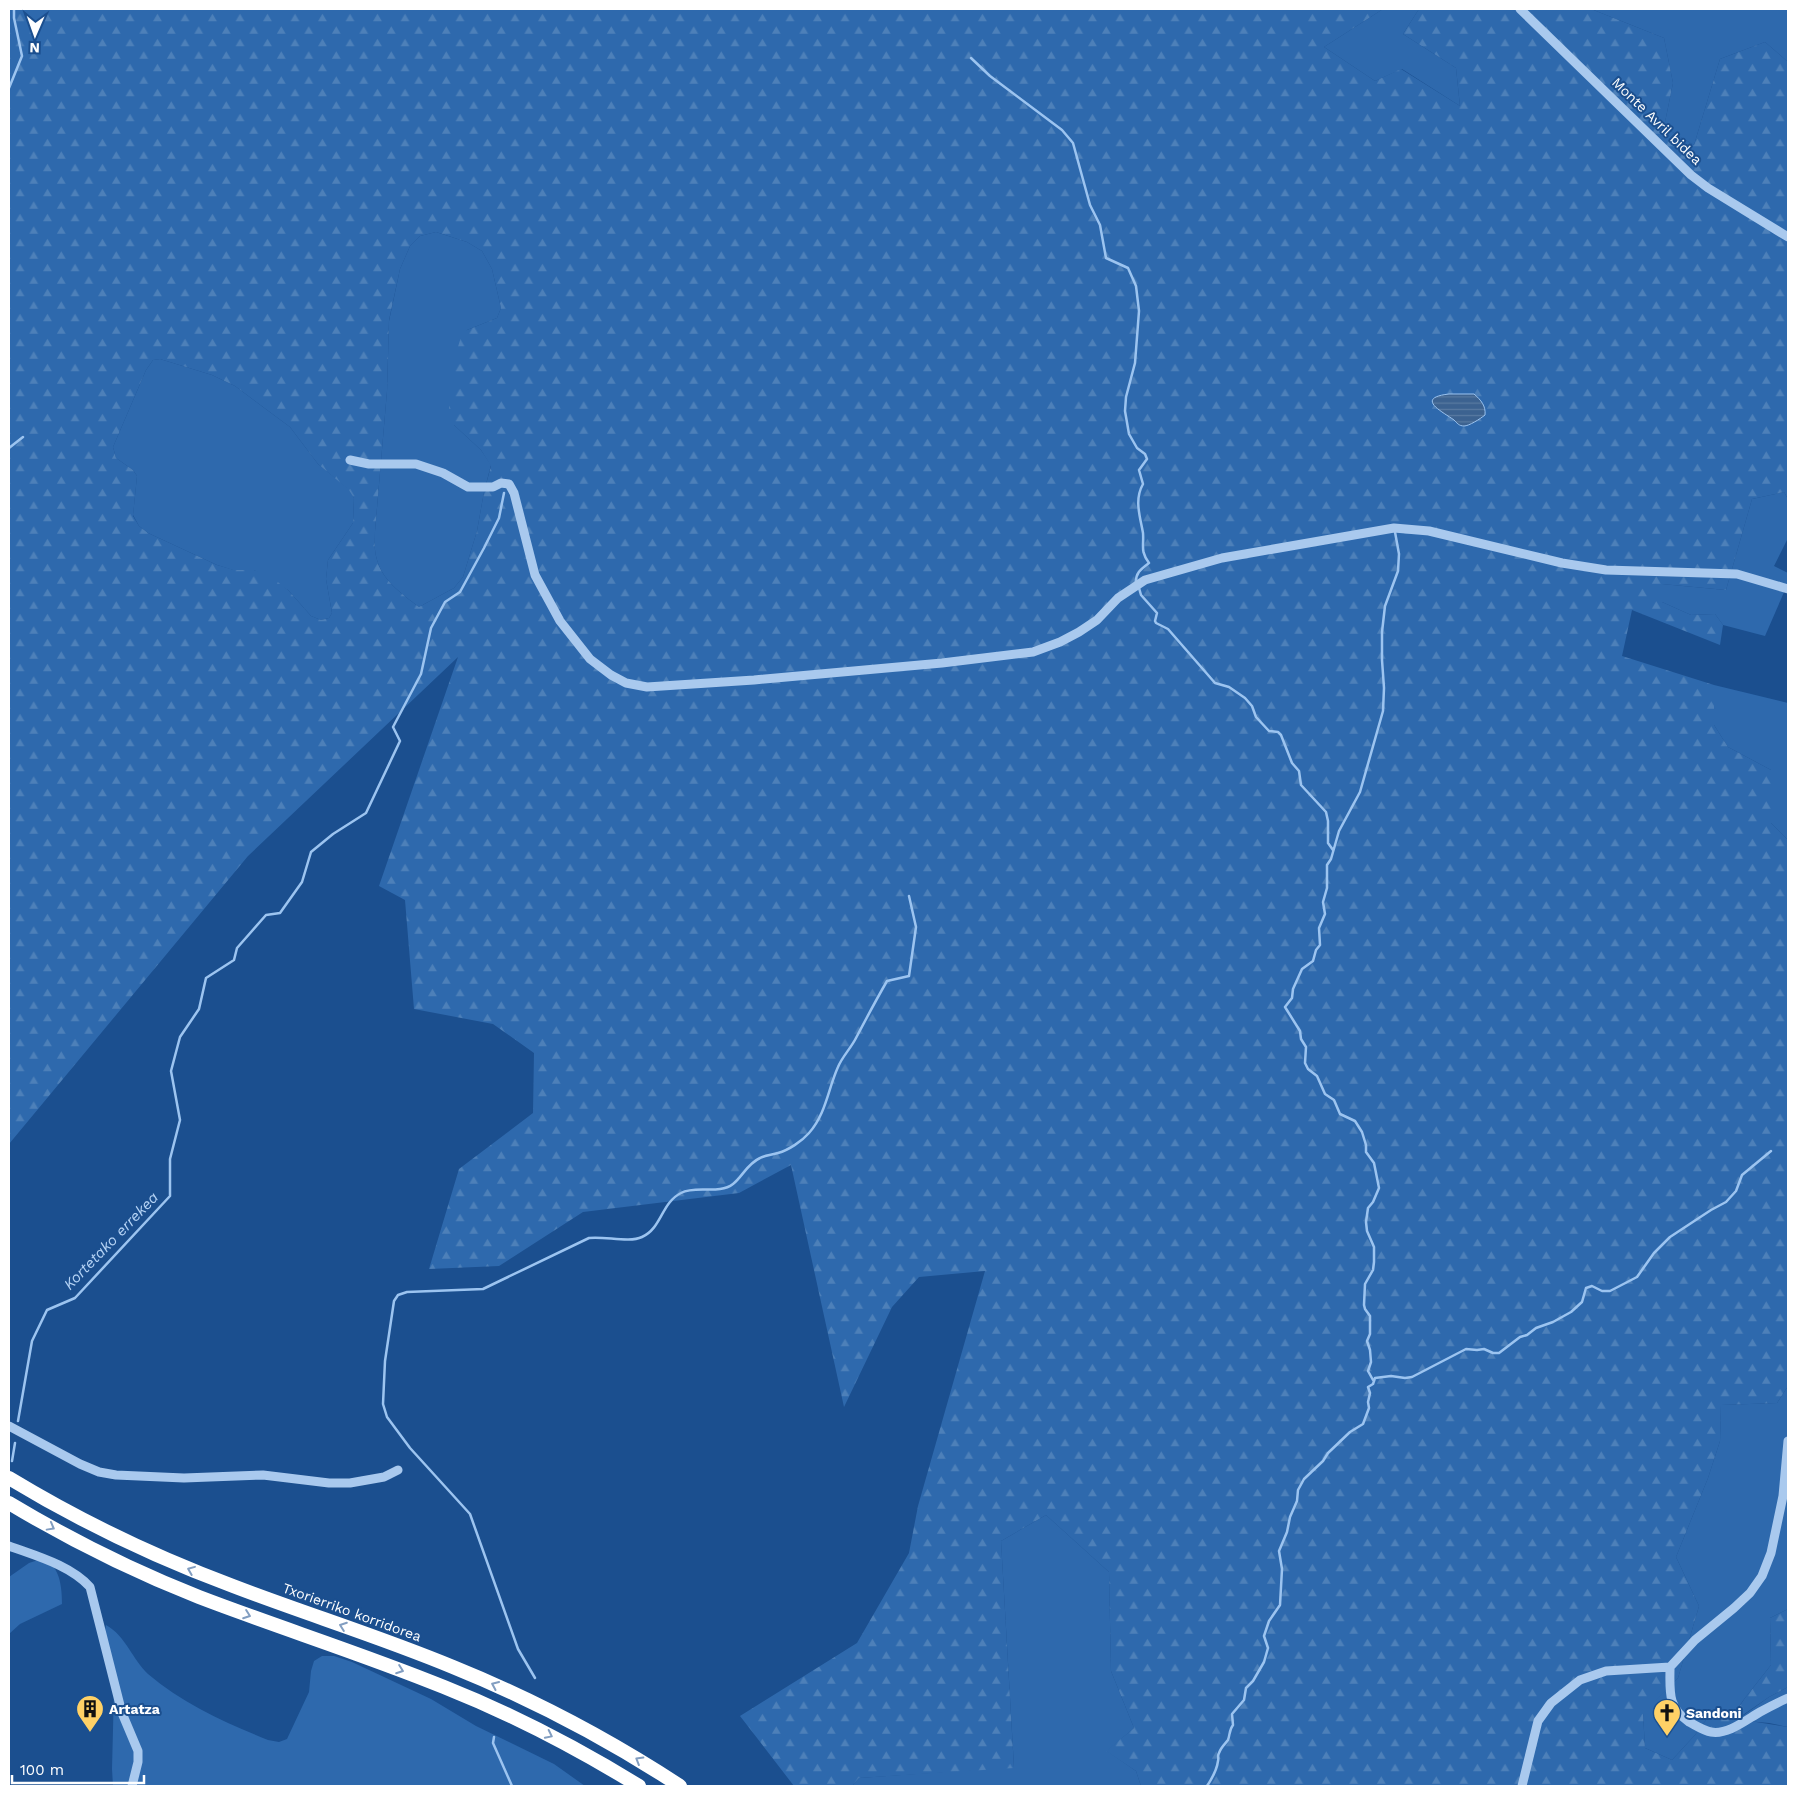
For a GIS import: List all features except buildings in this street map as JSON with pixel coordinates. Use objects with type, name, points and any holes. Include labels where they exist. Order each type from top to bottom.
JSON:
[{"type":"highway","name":"Txorierriko korridorea","points":[[9,1478],[90,1524],[179,1564],[233,1586],[414,1652],[514,1693],[596,1735],[680,1786]]},
{"type":"highway","points":[[9,1504],[73,1540],[170,1585],[414,1675],[505,1713],[565,1743],[639,1786]]},
{"type":"street","name":"Monte Avril bidea","points":[[1520,9],[1691,174],[1708,188],[1788,237]]},
{"type":"street","points":[[350,460],[369,464],[416,464],[443,473],[468,487],[493,487],[501,483],[509,484],[514,493],[535,575],[560,621],[590,659],[626,683],[647,687],[754,680],[942,663],[1033,652],[1060,642],[1079,632],[1097,620],[1118,598],[1145,580],[1222,558],[1394,528],[1428,531],[1562,562],[1606,570],[1737,574],[1788,589]]},
{"type":"street","points":[[9,1426],[80,1464],[98,1472],[116,1475],[192,1478],[263,1475],[329,1483],[350,1483],[384,1477],[398,1470]]},
{"type":"street","points":[[1788,1441],[1783,1496],[1770,1553],[1762,1576],[1750,1593],[1695,1640],[1670,1667],[1672,1705],[1679,1715],[1694,1725],[1711,1732],[1722,1731],[1740,1725],[1760,1712],[1788,1698]]},
{"type":"street","points":[[9,1546],[71,1572],[83,1579],[90,1587],[122,1713],[138,1751],[138,1762],[132,1786]]},
{"type":"street","points":[[1522,1786],[1538,1721],[1551,1703],[1580,1680],[1606,1671],[1670,1667]]},
{"type":"green space","points":[[9,9],[1383,9],[1324,47],[1375,81],[1401,69],[1460,106],[1456,68],[1403,34],[1419,9],[1591,9],[1664,38],[1673,83],[1664,127],[1694,145],[1720,59],[1765,42],[1788,62],[1788,499],[1784,492],[1752,499],[1726,590],[1662,584],[1662,602],[1691,615],[1715,614],[1723,625],[1720,645],[1632,610],[1622,656],[1714,685],[1714,725],[1728,747],[1771,770],[1771,823],[1788,840],[1788,1386],[1777,1403],[1721,1405],[1720,1441],[1708,1478],[1676,1557],[1699,1606],[1678,1678],[1643,1714],[1645,1748],[1672,1760],[1695,1735],[1709,1716],[1731,1719],[1771,1665],[1770,1618],[1788,1609],[1788,1687],[1769,1697],[1737,1719],[1788,1727],[1788,1786],[1141,1786],[1136,1771],[1106,1751],[1134,1728],[1111,1671],[1109,1572],[1046,1515],[1001,1541],[1014,1768],[859,1778],[852,1786],[794,1786],[740,1716],[857,1643],[909,1553],[918,1506],[985,1271],[919,1277],[892,1307],[844,1407],[791,1165],[739,1193],[583,1212],[499,1266],[429,1269],[459,1169],[533,1113],[534,1053],[493,1024],[414,1009],[405,900],[379,886],[458,657],[248,856],[9,1144]],"holes":[[[436,232],[467,242],[482,251],[492,269],[501,308],[497,318],[467,330],[461,337],[457,350],[449,405],[449,415],[454,425],[481,450],[491,466],[477,531],[463,577],[454,588],[419,607],[393,585],[382,572],[375,553],[375,531],[387,391],[389,320],[400,269],[410,246],[420,236]],[[160,359],[212,375],[235,386],[290,427],[318,464],[349,490],[354,498],[353,523],[328,560],[326,579],[332,613],[329,618],[321,620],[311,616],[288,590],[270,576],[254,570],[234,570],[217,565],[148,533],[139,526],[133,516],[137,476],[133,470],[116,458],[113,447],[146,370],[153,360]]]},
{"type":"green space","points":[[1383,9],[1419,9],[1403,34],[1456,68],[1460,106],[1402,69],[1375,81],[1324,47]]},
{"type":"green space","points":[[1591,9],[1788,9],[1788,62],[1765,42],[1720,59],[1694,145],[1664,127],[1673,83],[1664,38]]},
{"type":"green space","points":[[436,232],[467,242],[482,251],[492,269],[501,308],[497,318],[467,330],[454,425],[481,450],[491,465],[477,531],[463,577],[454,588],[419,607],[393,585],[382,572],[375,553],[375,531],[387,391],[389,321],[400,269],[410,246],[420,236]]},
{"type":"green space","points":[[160,359],[212,375],[235,386],[290,427],[318,464],[350,490],[354,498],[353,523],[328,560],[326,579],[332,613],[329,618],[321,620],[311,616],[288,590],[254,570],[233,570],[217,565],[148,533],[139,526],[133,515],[137,476],[133,470],[116,458],[113,447],[146,370],[153,360]]},
{"type":"green space","points":[[1784,492],[1788,499],[1788,538],[1774,566],[1788,573],[1788,583],[1765,636],[1723,625],[1715,614],[1691,615],[1662,602],[1662,584],[1726,590],[1752,499]]},
{"type":"green space","points":[[1714,685],[1788,703],[1788,840],[1771,823],[1771,770],[1728,747],[1714,725]]},
{"type":"green space","points":[[1788,1386],[1788,1609],[1770,1618],[1771,1665],[1730,1719],[1709,1716],[1695,1735],[1672,1760],[1645,1748],[1643,1713],[1678,1678],[1699,1606],[1676,1557],[1708,1478],[1720,1441],[1721,1405],[1777,1403]]},
{"type":"green space","points":[[1046,1515],[1109,1572],[1111,1671],[1134,1728],[1107,1751],[1136,1771],[1141,1786],[852,1786],[859,1778],[1014,1767],[1001,1541]]},
{"type":"green space","points":[[38,1560],[50,1564],[57,1572],[62,1594],[62,1604],[20,1624],[9,1634],[9,1577],[29,1563]]},
{"type":"green space","points":[[106,1625],[119,1635],[142,1668],[161,1685],[205,1712],[268,1740],[279,1742],[287,1739],[309,1692],[314,1661],[322,1656],[334,1656],[352,1662],[431,1699],[476,1726],[554,1764],[585,1786],[113,1786],[114,1690],[105,1631]]},
{"type":"green space","points":[[1788,1687],[1788,1727],[1737,1720],[1769,1697]]},
{"type":"shaded area","points":[[1474,394],[1482,403],[1485,415],[1469,425],[1459,425],[1434,406],[1432,402],[1433,399],[1439,396]]},
{"type":"waterway","points":[[9,88],[22,56],[14,18],[14,9]]},
{"type":"waterway","points":[[971,58],[990,76],[1062,130],[1073,143],[1090,205],[1100,225],[1106,258],[1128,268],[1136,286],[1139,311],[1135,363],[1126,397],[1125,411],[1129,434],[1137,448],[1145,454],[1147,459],[1139,470],[1143,484],[1138,502],[1143,533],[1143,552],[1149,563],[1141,569],[1136,584]]},
{"type":"waterway","points":[[9,448],[23,437]]},
{"type":"waterway","name":"Kortetako errekea","points":[[18,1421],[32,1341],[47,1310],[75,1298],[170,1196],[170,1159],[180,1120],[171,1071],[180,1037],[199,1009],[206,978],[234,960],[237,948],[266,915],[280,913],[302,882],[311,852],[333,834],[366,813],[400,741],[393,727],[421,674],[431,628],[445,602],[460,592],[484,548],[499,518],[504,493]]},
{"type":"waterway","points":[[1373,1380],[1368,1371],[1371,1362],[1367,1341],[1370,1334],[1370,1316],[1364,1305],[1365,1284],[1373,1270],[1374,1262],[1374,1247],[1367,1231],[1366,1222],[1368,1208],[1379,1188],[1374,1163],[1366,1152],[1362,1132],[1355,1121],[1340,1114],[1334,1100],[1325,1094],[1317,1076],[1308,1069],[1305,1063],[1306,1047],[1301,1039],[1300,1031],[1285,1007],[1292,998],[1293,989],[1302,969],[1313,961],[1316,950],[1320,945],[1319,928],[1325,914],[1323,902],[1327,888],[1327,865],[1331,859],[1339,831],[1360,792],[1383,711],[1382,632],[1385,606],[1398,571],[1399,554],[1395,532]]},
{"type":"waterway","points":[[1139,588],[1141,595],[1157,613],[1156,623],[1168,629],[1215,683],[1229,687],[1245,698],[1252,706],[1256,717],[1269,731],[1278,732],[1281,735],[1292,763],[1299,771],[1301,785],[1326,812],[1328,843],[1333,850]]},
{"type":"waterway","points":[[535,1678],[518,1649],[470,1514],[410,1448],[387,1417],[383,1404],[385,1361],[394,1301],[398,1295],[407,1292],[483,1289],[589,1238],[637,1239],[654,1228],[674,1197],[687,1191],[714,1190],[727,1187],[733,1184],[756,1161],[764,1156],[782,1152],[799,1142],[815,1126],[823,1110],[840,1063],[854,1042],[887,981],[909,976],[916,927],[909,896]]},
{"type":"waterway","points":[[1207,1786],[1216,1767],[1218,1755],[1228,1740],[1233,1725],[1232,1714],[1244,1700],[1246,1688],[1253,1681],[1264,1662],[1268,1648],[1264,1636],[1269,1621],[1280,1605],[1282,1569],[1279,1551],[1297,1501],[1298,1490],[1304,1479],[1323,1461],[1328,1453],[1350,1432],[1363,1424],[1369,1408],[1370,1393],[1368,1387],[1373,1384],[1375,1378],[1391,1376],[1412,1377],[1466,1349],[1484,1349],[1493,1353],[1499,1353],[1520,1337],[1571,1312],[1582,1302],[1586,1288],[1592,1286],[1602,1291],[1610,1291],[1637,1277],[1654,1253],[1670,1237],[1726,1202],[1736,1191],[1742,1175],[1771,1151]]},
{"type":"waterway","name":"Kortetako errekea","points":[[12,1461],[15,1443]]},
{"type":"waterway","points":[[494,1737],[493,1743],[512,1786]]},
{"type":"place","name":"Artatza","points":[[90,1733]]},
{"type":"place","name":"Sandoni","points":[[1667,1737]]}]
